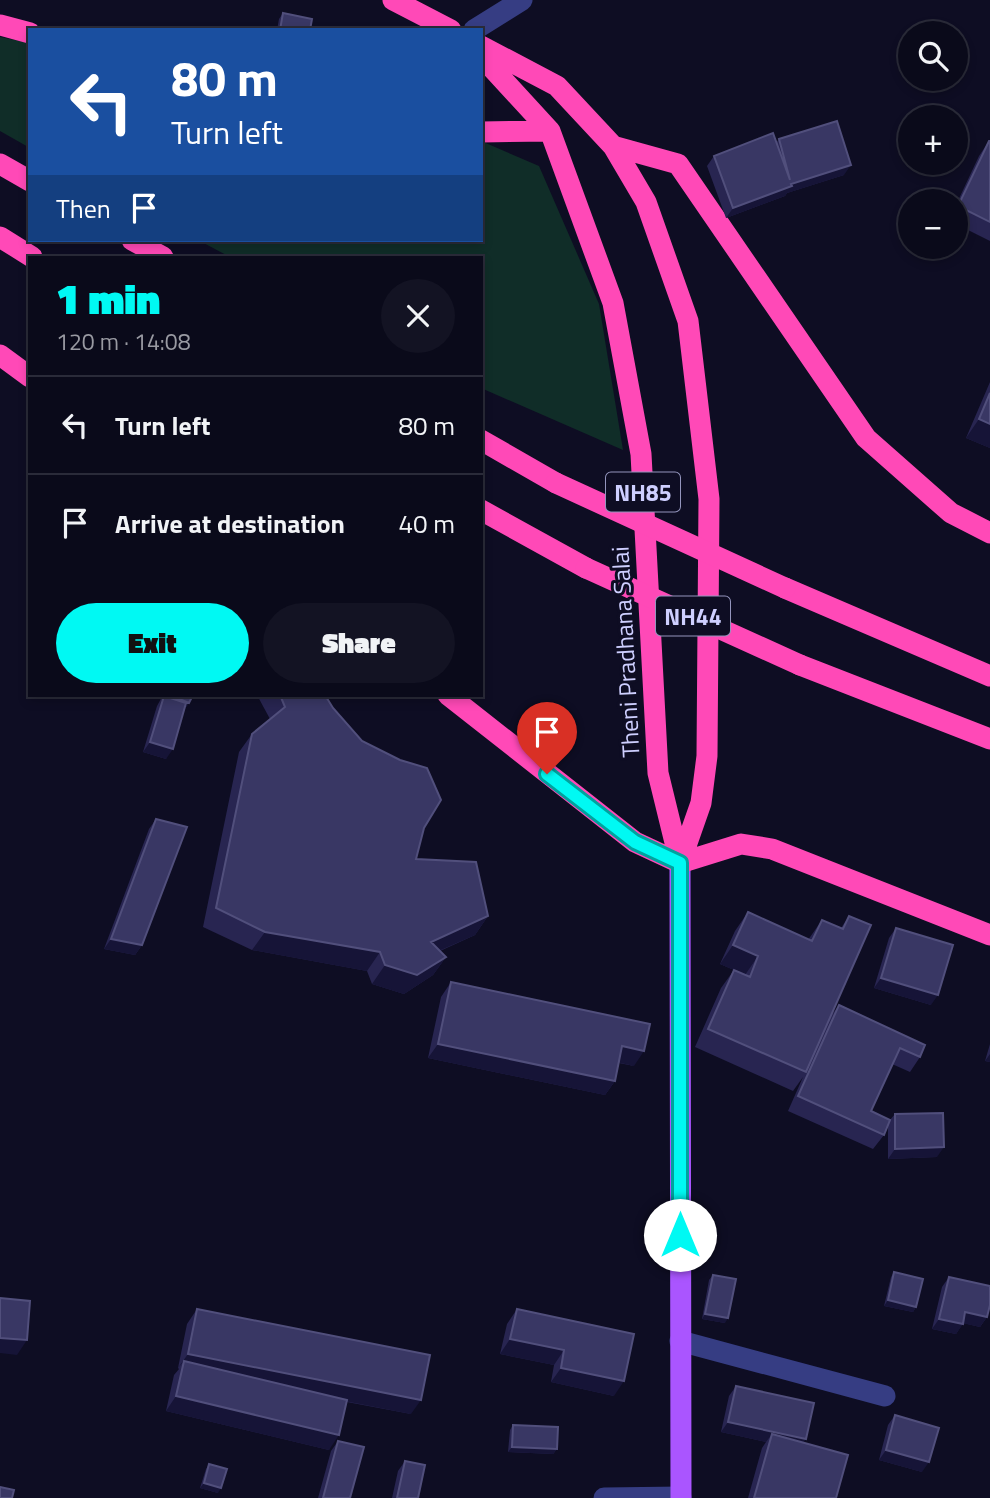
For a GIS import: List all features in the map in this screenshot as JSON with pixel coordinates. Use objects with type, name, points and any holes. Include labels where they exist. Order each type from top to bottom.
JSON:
[{"type":"highway","points":[[393,0],[447,28]]},
{"type":"highway","points":[[0,25],[28,32]]},
{"type":"highway","name":"Theni Pradhana Salai","points":[[483,47],[557,86],[613,146],[646,202],[688,321],[709,499],[707,756],[701,803],[680,863]]},
{"type":"highway","name":"Theni Pradhana Salai","points":[[483,58],[550,131],[613,303],[641,454],[659,773],[680,863]]},
{"type":"highway","points":[[483,132],[550,131]]},
{"type":"highway","points":[[613,146],[678,164],[866,438],[951,513],[990,533]]},
{"type":"highway","points":[[0,164],[28,180]]},
{"type":"highway","points":[[0,237],[30,256]]},
{"type":"highway","points":[[136,242],[161,256]]},
{"type":"highway","points":[[0,355],[28,376]]},
{"type":"highway","name":"NH44","points":[[483,441],[556,483],[785,588],[990,676]]},
{"type":"highway","name":"NH44","points":[[483,511],[586,568],[800,665],[990,739]]},
{"type":"highway","points":[[451,697],[635,842],[680,863],[741,844],[772,849],[990,935]]},
{"type":"main road","name":"Theni Pradhana Salai","points":[[680,863],[681,1497]]},
{"type":"street","points":[[477,28],[522,0]]},
{"type":"street","points":[[680,1342],[885,1396]]},
{"type":"street","points":[[604,1498],[681,1497]]},
{"type":"green space","points":[[0,37],[28,43],[28,147],[0,131]]},
{"type":"green space","points":[[483,142],[539,166],[599,304],[623,450],[483,389],[483,256],[228,256],[202,242],[483,242]]},
{"type":"building","points":[[283,13],[312,19],[310,28],[280,28]]},
{"type":"building","points":[[837,121],[851,165],[791,184],[792,186],[733,208],[714,156],[773,133],[790,180],[779,139]]},
{"type":"building","points":[[990,141],[990,222],[968,211],[966,189]]},
{"type":"building","points":[[990,393],[990,424],[979,419]]},
{"type":"building","points":[[164,697],[186,703],[173,749],[150,742]]},
{"type":"building","points":[[175,697],[192,697],[189,703]]},
{"type":"building","points":[[281,697],[326,697],[362,741],[400,760],[427,768],[441,800],[424,828],[416,859],[476,862],[488,916],[431,942],[446,957],[417,975],[385,965],[380,952],[265,932],[216,908],[252,734],[285,707]]},
{"type":"building","points":[[156,819],[187,827],[142,945],[111,939]]},
{"type":"building","points":[[748,912],[812,941],[822,920],[843,929],[849,916],[871,925],[806,1072],[708,1029],[734,970],[750,977],[758,956],[733,945]]},
{"type":"building","points":[[896,928],[953,945],[938,995],[881,978]]},
{"type":"building","points":[[451,982],[650,1024],[644,1051],[622,1046],[615,1081],[438,1044]]},
{"type":"building","points":[[839,1005],[925,1045],[920,1057],[900,1048],[871,1111],[890,1120],[884,1135],[798,1096]]},
{"type":"building","points":[[943,1113],[944,1147],[895,1149],[895,1114]]},
{"type":"building","points":[[894,1272],[923,1279],[916,1307],[888,1300]]},
{"type":"building","points":[[713,1275],[736,1279],[728,1318],[705,1314]]},
{"type":"building","points":[[949,1277],[990,1286],[987,1317],[965,1312],[963,1324],[939,1319]]},
{"type":"building","points":[[0,1298],[30,1301],[27,1340],[0,1338]]},
{"type":"building","points":[[197,1309],[430,1355],[421,1400],[188,1354]]},
{"type":"building","points":[[517,1309],[634,1334],[624,1381],[561,1368],[564,1350],[510,1339]]},
{"type":"building","points":[[184,1361],[347,1400],[339,1435],[176,1396]]},
{"type":"building","points":[[736,1386],[814,1403],[806,1439],[728,1422]]},
{"type":"building","points":[[895,1415],[939,1428],[929,1462],[886,1450]]},
{"type":"building","points":[[513,1425],[558,1427],[557,1449],[512,1447]]},
{"type":"building","points":[[772,1434],[848,1455],[836,1498],[754,1498]]},
{"type":"building","points":[[338,1441],[364,1447],[350,1498],[323,1498]]},
{"type":"building","points":[[405,1461],[425,1465],[418,1498],[397,1498]]},
{"type":"building","points":[[209,1464],[227,1469],[221,1488],[204,1483]]},
{"type":"building","points":[[0,1487],[14,1490],[12,1498],[0,1498]]},
{"type":"route","points":[[547,774],[635,842],[680,863],[680,1235]]}]
